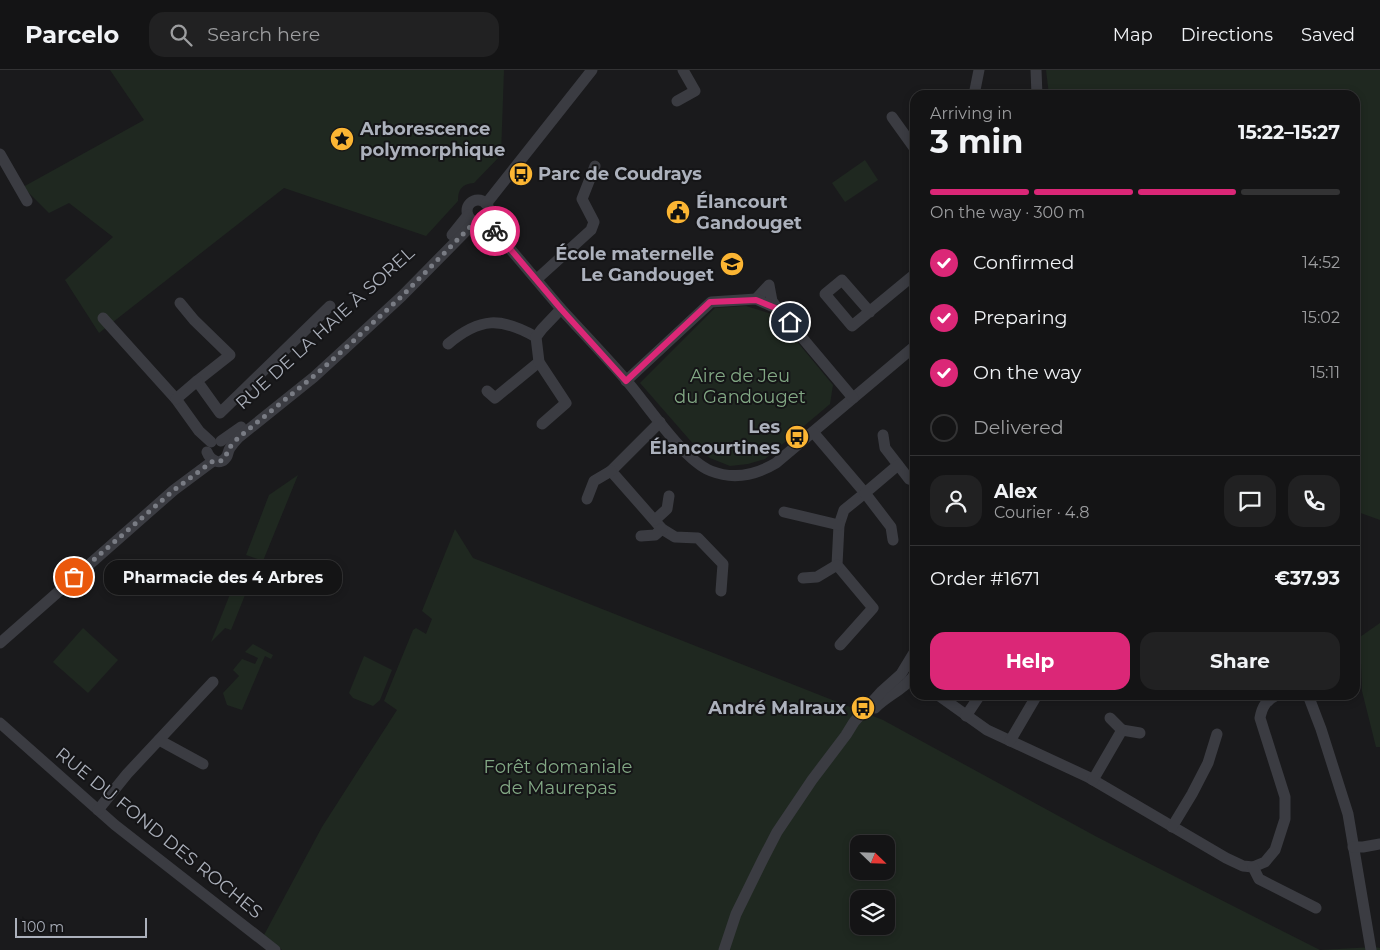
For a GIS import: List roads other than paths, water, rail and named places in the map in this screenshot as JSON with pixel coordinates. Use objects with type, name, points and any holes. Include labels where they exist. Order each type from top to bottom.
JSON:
[{"type":"street","points":[[592,70],[486,204],[489,214],[476,219],[537,279],[689,456],[710,471],[731,476],[754,474],[764,470],[776,463],[910,350]]},
{"type":"street","points":[[677,101],[695,91],[683,70]]},
{"type":"street","points":[[975,90],[978,70]]},
{"type":"street","points":[[1036,70],[1037,90]]},
{"type":"street","points":[[892,117],[910,142]]},
{"type":"street","points":[[0,154],[27,201]]},
{"type":"street","points":[[537,279],[591,230],[594,222],[582,199],[595,166]]},
{"type":"street","name":"RUE DE LA HAIE À SOREL","points":[[0,643],[174,490],[216,449],[314,367],[364,322],[438,250],[476,219],[468,207],[472,203],[476,201],[486,204]]},
{"type":"street","points":[[870,312],[910,278]]},
{"type":"street","points":[[756,300],[769,285],[770,295],[778,309],[853,398]]},
{"type":"street","points":[[626,381],[710,302],[756,300],[778,309]]},
{"type":"street","points":[[176,399],[230,355],[194,320],[180,303]]},
{"type":"street","points":[[197,381],[220,412],[330,306]]},
{"type":"street","points":[[542,424],[566,404],[539,362],[536,338],[561,309]]},
{"type":"street","points":[[103,318],[176,399],[199,431],[216,449]]},
{"type":"street","points":[[448,344],[469,328],[486,322],[514,325],[536,338]]},
{"type":"street","points":[[487,390],[495,398],[539,362]]},
{"type":"street","points":[[587,499],[594,482],[611,470],[660,422]]},
{"type":"street","points":[[813,432],[891,527],[893,540]]},
{"type":"street","points":[[883,435],[885,448],[910,479]]},
{"type":"street","points":[[840,645],[873,608],[837,565],[839,525],[844,510],[898,465]]},
{"type":"street","points":[[611,470],[659,524],[675,537],[698,538],[723,564],[721,591]]},
{"type":"street","points":[[641,536],[655,535],[667,509],[669,496]]},
{"type":"street","points":[[784,512],[839,525]]},
{"type":"street","points":[[802,578],[817,577],[837,565]]},
{"type":"street","points":[[724,950],[736,914],[763,858],[777,832],[812,780],[870,703],[910,675]]},
{"type":"street","points":[[98,810],[127,774],[212,682]]},
{"type":"street","points":[[945,700],[986,730],[1093,780],[1226,858],[1243,866],[1254,867],[1266,862],[1275,850],[1285,819],[1285,797],[1260,718],[1262,700]]},
{"type":"street","points":[[966,716],[977,700]]},
{"type":"street","points":[[1010,742],[1034,700]]},
{"type":"street","points":[[1310,700],[1348,814],[1371,950]]},
{"type":"street","points":[[1110,718],[1122,730],[1140,733]]},
{"type":"street","name":"RUE DU FOND DES ROCHES","points":[[0,723],[98,810],[275,950]]},
{"type":"street","points":[[1093,780],[1122,730]]},
{"type":"street","points":[[1172,827],[1208,763],[1217,734]]},
{"type":"street","points":[[159,740],[203,764]]},
{"type":"street","points":[[1353,847],[1380,844]]},
{"type":"street","points":[[1254,867],[1259,879],[1316,908]]},
{"type":"place","name":"Arborescence polymorphique","points":[[342,139]]},
{"type":"place","name":"Parc de Coudrays","points":[[521,174]]},
{"type":"place","name":"Élancourt Gandouget","points":[[678,212]]},
{"type":"place","name":"École maternelle Le Gandouget","points":[[732,264]]},
{"type":"place","name":"Les Élancourtines","points":[[797,437]]},
{"type":"place","name":"Pharmacie des 4 Arbres","points":[[74,577]]},
{"type":"place","name":"André Malraux","points":[[863,708]]},
{"type":"park label","name":"Aire de Jeu du Gandouget","points":[[740,386]]},
{"type":"park label","name":"Forêt domaniale de Maurepas","points":[[558,778]]}]
